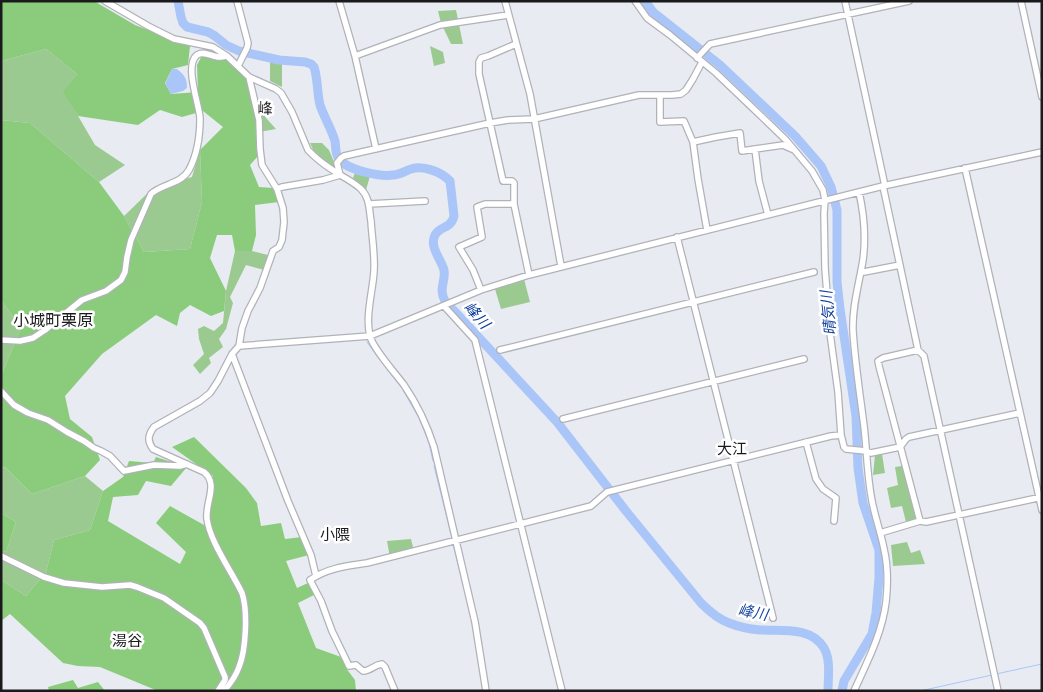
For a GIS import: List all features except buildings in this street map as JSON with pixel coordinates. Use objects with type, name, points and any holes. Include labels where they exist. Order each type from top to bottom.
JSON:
[{"type":"street","points":[[105,1],[160,32],[186,42],[213,47],[227,56],[249,77],[276,89],[281,93],[292,112],[308,150],[315,158],[361,189],[365,195],[369,204],[374,257],[370,336],[375,347],[414,401],[434,447],[475,622],[486,691]]},
{"type":"street","points":[[237,1],[248,42],[248,48],[238,66]]},
{"type":"street","points":[[339,1],[355,56],[376,149]]},
{"type":"street","points":[[505,1],[530,94],[561,266]]},
{"type":"street","points":[[635,1],[647,18],[670,34],[716,73],[795,150],[812,171],[823,190],[825,200],[825,268],[830,334],[838,392],[841,435],[844,447],[846,449],[871,453],[900,447],[909,437],[1020,413]]},
{"type":"street","points":[[845,1],[918,350],[924,356],[998,691]]},
{"type":"street","points":[[340,175],[339,160],[376,149],[490,123],[534,119],[639,95],[672,96],[681,94],[694,79],[699,59],[708,45],[909,1]]},
{"type":"street","points":[[1021,1],[1042,97]]},
{"type":"street","points":[[355,56],[440,24],[508,15]]},
{"type":"street","points":[[516,44],[481,58],[479,74],[504,181],[512,181],[514,183],[514,204],[529,275]]},
{"type":"street","points":[[1,340],[20,341],[33,338],[82,300],[106,291],[121,280],[125,272],[131,240],[151,194],[156,189],[174,183],[184,176],[193,159],[199,135],[200,119],[193,84],[192,71],[195,58],[202,53],[219,57],[227,56]]},
{"type":"street","points":[[224,691],[233,680],[239,668],[246,620],[244,600],[239,586],[219,550],[209,526],[207,510],[212,482],[204,472],[153,449],[149,441],[150,431],[154,426],[200,402],[210,393],[232,354],[239,346],[242,328],[248,311],[260,288],[273,251],[279,247],[282,240],[284,215],[280,197],[262,165],[259,120],[249,77]]},
{"type":"street","points":[[660,96],[660,122],[684,122],[693,142],[707,230]]},
{"type":"street","points":[[693,142],[740,133],[742,151],[783,145],[795,150]]},
{"type":"street","points":[[755,149],[759,182],[768,215]]},
{"type":"street","points":[[239,346],[370,336],[481,290],[561,266],[840,196],[1042,152]]},
{"type":"street","points":[[965,168],[1042,510]]},
{"type":"street","points":[[276,190],[282,187],[340,175]]},
{"type":"street","points":[[854,691],[877,639],[886,604],[887,590],[884,549],[872,502],[864,451],[864,428],[853,321],[864,246],[864,226],[859,192]]},
{"type":"street","points":[[369,204],[425,201]]},
{"type":"street","points":[[481,290],[473,270],[459,247],[482,237],[477,207],[485,204],[514,204]]},
{"type":"street","points":[[677,237],[773,618]]},
{"type":"street","points":[[861,272],[900,265]]},
{"type":"street","points":[[500,350],[814,272]]},
{"type":"street","points":[[444,306],[475,340],[562,691]]},
{"type":"street","points":[[918,350],[883,358],[878,360],[878,366],[920,521]]},
{"type":"street","points":[[232,354],[311,555],[316,576]]},
{"type":"street","points":[[562,419],[804,359]]},
{"type":"street","points":[[1,391],[14,405],[28,413],[48,420],[110,456],[124,471],[154,465],[180,466],[187,464]]},
{"type":"street","points":[[395,691],[382,664],[376,665],[367,671],[363,671],[356,665],[349,666],[332,631],[321,600],[310,580],[338,568],[368,563],[591,506],[607,492],[616,489],[841,435]]},
{"type":"street","points":[[806,442],[816,479],[823,489],[836,498],[834,521]]},
{"type":"street","points":[[880,534],[920,521],[926,522],[1040,497]]},
{"type":"street","points":[[1,556],[58,582],[102,587],[130,585],[150,591],[164,598],[200,622],[204,628],[225,680],[218,691]]},
{"type":"green space","points":[[1,1],[94,1],[135,25],[190,46],[188,65],[172,69],[165,83],[171,94],[198,92],[197,65],[206,48],[229,59],[247,79],[259,132],[259,155],[250,165],[259,187],[273,188],[279,202],[255,205],[256,235],[252,251],[235,251],[232,235],[217,235],[210,258],[226,291],[224,311],[211,316],[190,305],[180,313],[177,326],[156,315],[102,354],[65,396],[70,419],[92,437],[100,460],[85,476],[32,494],[5,467],[1,468],[1,376],[21,328],[1,300],[1,120],[30,123],[99,182],[124,216],[144,252],[190,249],[202,202],[200,150],[223,127],[203,111],[182,117],[160,110],[138,125],[78,116],[63,92],[77,74],[46,49],[1,61]]},
{"type":"green space","points":[[456,10],[463,44],[451,44],[441,23],[438,11]]},
{"type":"green space","points":[[430,46],[443,52],[445,63],[434,66]]},
{"type":"green space","points":[[46,49],[77,74],[64,92],[95,145],[125,165],[99,182],[30,123],[1,120],[1,61]]},
{"type":"green space","points":[[270,60],[282,63],[282,87],[270,81]]},
{"type":"green space","points":[[254,101],[263,101],[266,118],[276,129],[259,132]]},
{"type":"green space","points":[[310,143],[322,143],[329,150],[337,169],[315,154]]},
{"type":"green space","points":[[200,150],[202,202],[190,249],[144,252],[124,216],[154,187],[192,177]]},
{"type":"green space","points":[[356,170],[370,176],[366,190],[353,178]]},
{"type":"green space","points":[[235,251],[252,251],[268,255],[264,270],[246,265],[230,297],[233,303],[226,329],[219,339],[223,347],[209,358],[211,363],[200,374],[193,365],[204,354],[198,329],[204,326],[214,331],[223,323],[226,291]]},
{"type":"green space","points":[[524,279],[530,302],[501,309],[495,289]]},
{"type":"green space","points":[[1,300],[21,328],[1,376]]},
{"type":"green space","points":[[194,437],[246,488],[257,503],[261,526],[281,523],[285,539],[302,537],[309,555],[286,561],[297,588],[308,583],[316,594],[298,603],[316,648],[341,657],[355,680],[356,691],[158,691],[100,667],[63,663],[10,614],[1,621],[1,580],[26,596],[46,572],[54,540],[90,530],[103,491],[123,477],[129,461],[153,463],[156,457],[187,467],[171,486],[146,481],[138,495],[113,497],[108,521],[180,564],[186,552],[156,523],[170,506],[204,525],[213,476],[172,447]]},
{"type":"green space","points":[[882,454],[885,473],[873,475],[875,455]]},
{"type":"green space","points":[[908,465],[922,518],[906,522],[902,506],[891,508],[887,488],[898,485],[895,467]]},
{"type":"green space","points":[[5,467],[32,494],[85,476],[103,491],[90,530],[54,540],[46,572],[26,596],[1,580],[1,550],[6,552],[16,522],[1,513],[1,468]]},
{"type":"green space","points":[[1,513],[16,522],[6,552],[1,550]]},
{"type":"green space","points":[[411,539],[414,551],[390,558],[387,541]]},
{"type":"green space","points":[[907,542],[911,553],[920,550],[925,564],[893,566],[891,545]]},
{"type":"green space","points":[[73,680],[78,688],[98,682],[105,691],[49,691],[48,687]]},
{"type":"water","points":[[172,69],[177,69],[184,75],[187,88],[171,94],[165,84]]},
{"type":"waterway","name":"峰川","points":[[178,1],[183,23],[187,27],[208,32],[226,45],[239,51],[279,60],[311,64],[314,67],[320,105],[332,132],[337,155],[343,163],[364,172],[380,175],[396,175],[416,168],[427,169],[437,172],[450,181],[453,220],[437,232],[433,244],[444,270],[442,292],[445,301],[557,422],[701,603],[717,617],[737,626],[760,630],[795,631],[811,636],[824,648],[828,658],[828,691]]},
{"type":"waterway","name":"晴気川","points":[[645,1],[653,12],[720,65],[795,136],[821,166],[831,187],[837,210],[837,282],[856,416],[858,468],[863,503],[879,550],[879,578],[872,634],[844,681],[842,691]]},
{"type":"waterway","points":[[367,342],[380,360]]},
{"type":"waterway","points":[[386,367],[400,385]]},
{"type":"waterway","points":[[403,390],[419,418],[429,443],[433,461]]},
{"type":"waterway","points":[[434,466],[452,538]]},
{"type":"waterway","points":[[453,544],[472,620]]},
{"type":"waterway","points":[[996,674],[1042,664]]},
{"type":"waterway","points":[[920,691],[992,675]]},
{"type":"district","name":"峰","points":[[265,108]]},
{"type":"district","name":"小城町栗原","points":[[53,320]]},
{"type":"district","name":"大江","points":[[732,448]]},
{"type":"district","name":"小隈","points":[[335,534]]},
{"type":"district","name":"湯谷","points":[[127,640]]}]
